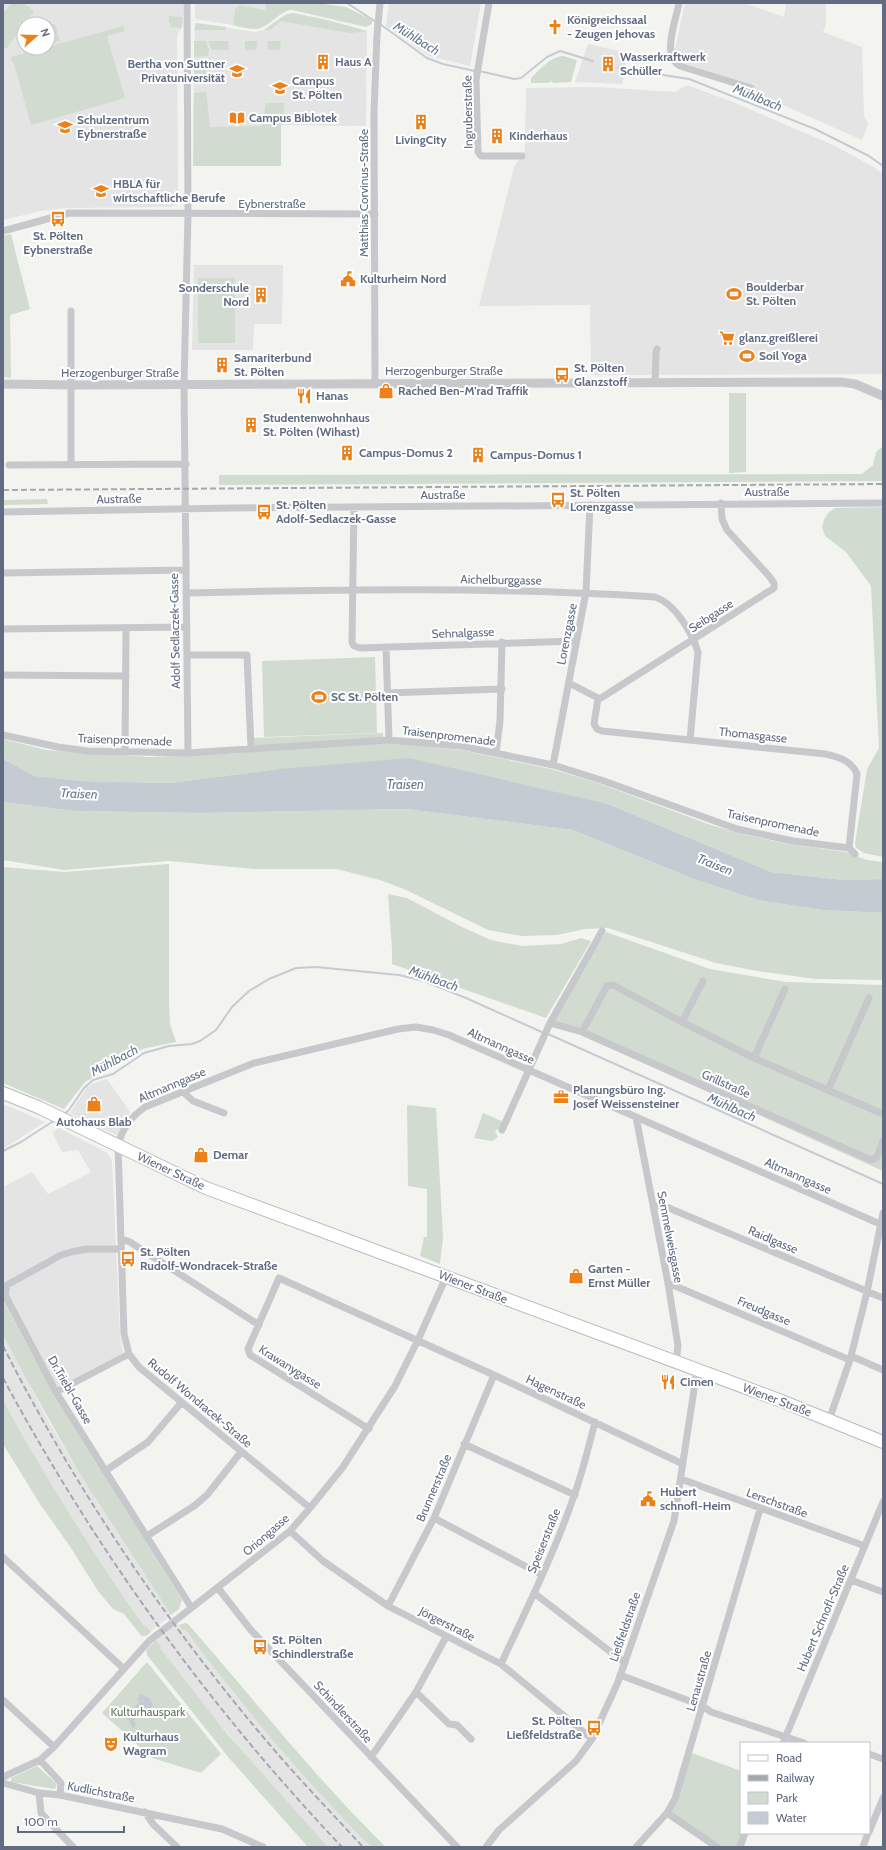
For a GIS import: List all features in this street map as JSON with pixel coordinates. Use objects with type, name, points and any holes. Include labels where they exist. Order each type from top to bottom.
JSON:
[{"type":"main road","name":"Wiener Straße","points":[[3,1093],[67,1121],[206,1188],[676,1362],[830,1420],[883,1442]]},
{"type":"street","name":"Adolf Sedlaczek-Gasse","points":[[187,3],[188,215],[184,385],[188,753]]},
{"type":"street","name":"Ingruberstraße","points":[[489,3],[477,77],[478,152],[481,156],[522,156]]},
{"type":"street","points":[[679,3],[670,47],[672,60],[680,66],[751,88]]},
{"type":"street","name":"Matthias Corvinus-Straße","points":[[375,383],[374,111],[377,35],[380,6]]},
{"type":"street","name":"Eybnerstraße","points":[[3,230],[69,213],[188,215],[375,214]]},
{"type":"street","points":[[71,311],[71,465]]},
{"type":"street","points":[[655,383],[657,349]]},
{"type":"street","name":"Herzogenburger Straße","points":[[3,384],[184,385],[842,382],[851,383],[883,396]]},
{"type":"street","points":[[9,465],[186,464]]},
{"type":"street","name":"Seibgasse","points":[[598,698],[605,696],[774,588],[774,583],[769,576],[727,530],[722,519],[721,503]]},
{"type":"street","name":"Austraße","points":[[3,512],[185,508],[883,503]]},
{"type":"street","name":"Lorenzgasse","points":[[553,765],[586,592],[590,505]]},
{"type":"street","points":[[354,507],[354,588]]},
{"type":"street","points":[[3,573],[186,570]]},
{"type":"street","name":"Aichelburggasse","points":[[186,593],[354,588],[586,592],[655,597],[672,606],[694,640],[698,652],[690,740]]},
{"type":"street","name":"Sehnalgasse","points":[[354,588],[352,642],[354,646],[360,648],[502,642],[576,641]]},
{"type":"street","points":[[3,629],[187,627]]},
{"type":"street","points":[[125,751],[126,628]]},
{"type":"street","points":[[496,753],[502,689],[502,642]]},
{"type":"street","points":[[386,647],[389,740]]},
{"type":"street","points":[[187,655],[247,655],[251,748]]},
{"type":"street","points":[[3,675],[126,676]]},
{"type":"street","points":[[569,683],[598,698]]},
{"type":"street","points":[[387,693],[502,689]]},
{"type":"street","name":"Thomasgasse","points":[[598,698],[594,724],[596,729],[826,754],[846,760],[851,764],[857,774],[849,848]]},
{"type":"street","name":"Traisenpromenade","points":[[3,735],[58,747],[88,751],[188,753],[389,740],[425,742],[496,753],[553,765],[601,780],[737,830],[793,841],[849,848]]},
{"type":"street","points":[[849,848],[855,854]]},
{"type":"street","points":[[502,1130],[528,1069],[550,1023],[602,931]]},
{"type":"street","points":[[682,1022],[703,981]]},
{"type":"street","points":[[582,1032],[607,986],[613,985],[754,1058],[883,1114]]},
{"type":"street","points":[[754,1058],[785,989]]},
{"type":"street","points":[[828,1090],[869,998]]},
{"type":"street","name":"Grillstraße","points":[[550,1023],[582,1032],[871,1160],[877,1157],[883,1141]]},
{"type":"street","name":"Altmanngasse","points":[[118,1146],[122,1134],[133,1115],[145,1107],[254,1063],[367,1035],[416,1027],[434,1030],[449,1035],[880,1224]]},
{"type":"street","points":[[183,1092],[193,1101],[224,1113]]},
{"type":"street","name":"Semmelweisgasse","points":[[636,1117],[668,1283],[678,1346],[676,1362]]},
{"type":"street","name":"Rudolf Wondracek-Straße","points":[[118,1146],[124,1334],[129,1354],[139,1367],[180,1403],[310,1508]]},
{"type":"street","name":"Raidlgasse","points":[[653,1206],[664,1206],[883,1298]]},
{"type":"street","points":[[830,1420],[850,1358],[867,1292],[883,1213]]},
{"type":"street","points":[[122,1239],[130,1242],[258,1325]]},
{"type":"street","name":"Dr.Triebl-Gasse","points":[[122,1249],[87,1249],[61,1255],[7,1285],[5,1295],[56,1392],[105,1471],[148,1536],[191,1607]]},
{"type":"street","name":"Oriongasse","points":[[3,1777],[40,1760],[54,1747],[149,1641],[290,1531],[343,1467],[369,1429],[395,1386],[418,1340],[446,1277]]},
{"type":"street","name":"Krawanygasse","points":[[279,1278],[248,1349],[250,1355],[369,1429]]},
{"type":"street","name":"Hagenstraße","points":[[279,1278],[418,1340],[683,1464]]},
{"type":"street","name":"Freudgasse","points":[[668,1283],[850,1358],[883,1370]]},
{"type":"street","points":[[56,1392],[129,1354]]},
{"type":"street","name":"Ließfeldstraße","points":[[486,1847],[499,1830],[576,1761],[592,1738],[620,1675],[674,1521],[697,1370]]},
{"type":"street","name":"Brunnerstraße","points":[[388,1606],[434,1518],[494,1375]]},
{"type":"street","points":[[105,1471],[148,1442],[180,1403]]},
{"type":"street","name":"Speiserstraße","points":[[501,1664],[542,1575],[575,1495],[595,1422]]},
{"type":"street","points":[[464,1444],[575,1495]]},
{"type":"street","points":[[148,1536],[194,1506],[206,1495],[241,1452]]},
{"type":"street","name":"Lerschstraße","points":[[681,1480],[865,1546]]},
{"type":"street","name":"Hubert Schnofl-Straße","points":[[784,1740],[883,1503]]},
{"type":"street","name":"Lenaustraße","points":[[636,1847],[667,1813],[675,1799],[760,1509]]},
{"type":"street","points":[[434,1518],[542,1575]]},
{"type":"street","name":"Jörgerstraße","points":[[290,1531],[323,1561],[388,1606],[501,1664],[592,1738]]},
{"type":"street","points":[[3,1557],[124,1668]]},
{"type":"street","points":[[852,1580],[883,1592]]},
{"type":"street","name":"Schindlerstraße","points":[[218,1588],[246,1624],[457,1847]]},
{"type":"street","points":[[534,1593],[625,1663]]},
{"type":"street","points":[[371,1757],[416,1692],[446,1636]]},
{"type":"street","points":[[620,1675],[703,1706],[711,1712],[784,1740],[797,1742]]},
{"type":"street","points":[[416,1692],[449,1724],[457,1725],[471,1739]]},
{"type":"street","points":[[3,1700],[54,1747]]},
{"type":"street","points":[[870,1754],[883,1759]]},
{"type":"street","points":[[40,1760],[61,1783],[60,1795]]},
{"type":"street","name":"Kudlichstraße","points":[[3,1783],[39,1793],[60,1795],[222,1829],[263,1847]]},
{"type":"street","points":[[39,1793],[41,1813],[72,1847]]},
{"type":"street","points":[[870,1830],[883,1798]]},
{"type":"street","points":[[145,1812],[153,1824],[177,1847]]},
{"type":"street","points":[[667,1813],[717,1847]]},
{"type":"street","points":[[740,1847],[745,1834]]},
{"type":"street","points":[[863,1847],[868,1834]]},
{"type":"shaded area","name":"Schulzentrum Eybnerstraße","points":[[3,3],[183,3],[183,24],[177,36],[178,201],[171,207],[64,208],[41,211],[3,220]]},
{"type":"shaded area","points":[[195,3],[266,3],[265,10],[240,5],[235,9],[233,25],[195,19]]},
{"type":"shaded area","points":[[389,3],[481,3],[470,66],[429,56],[386,26]]},
{"type":"shaded area","points":[[685,3],[744,3],[784,17],[786,3],[826,3],[826,24],[823,32],[862,47],[864,116],[868,124],[862,140],[751,91],[752,85],[681,62],[675,49]]},
{"type":"shaded area","name":"Campus St. Pölten","points":[[293,13],[327,20],[367,31],[366,126],[281,125],[281,166],[193,133],[195,23],[255,32],[264,30],[285,15]]},
{"type":"shaded area","points":[[588,44],[628,53],[622,84],[575,82]]},
{"type":"shaded area","points":[[687,85],[733,102],[831,144],[872,166],[883,174],[883,374],[591,375],[590,305],[479,306],[514,167],[525,150],[526,88],[597,87],[675,92]]},
{"type":"shaded area","points":[[194,265],[283,265],[282,324],[254,324],[253,350],[192,350]]},
{"type":"shaded area","name":"Autohaus Blab","points":[[107,1079],[130,1112],[118,1136],[70,1113],[87,1087]]},
{"type":"shaded area","points":[[3,1104],[45,1122],[3,1149]]},
{"type":"shaded area","points":[[59,1128],[106,1152],[112,1160],[120,1335],[123,1353],[52,1390],[3,1300],[3,1187],[32,1172],[48,1194],[91,1172],[78,1150],[62,1152],[52,1132]]},
{"type":"shaded area","points":[[3,1335],[50,1424],[78,1471],[171,1615],[150,1632],[145,1625],[144,1626],[81,1533],[39,1465],[3,1400]]},
{"type":"shaded area","points":[[177,1623],[182,1630],[184,1628],[234,1694],[290,1760],[371,1847],[328,1847],[257,1769],[204,1705],[160,1648],[161,1647],[156,1640]]},
{"type":"green space","points":[[11,3],[23,3],[34,11],[30,16],[16,16],[16,35],[6,49],[3,46],[3,14]]},
{"type":"green space","points":[[266,3],[317,3],[346,7],[372,20],[372,24],[366,27],[292,10],[282,13],[270,23],[260,28],[250,29],[233,25],[235,9],[240,5],[265,10]]},
{"type":"green space","points":[[293,13],[327,20],[367,31],[350,33],[281,21],[270,30],[264,30],[285,15]]},
{"type":"green space","points":[[169,16],[182,17],[182,28],[171,27],[171,23],[169,23]]},
{"type":"green space","points":[[196,23],[226,27],[225,30],[194,30]]},
{"type":"green space","points":[[123,26],[125,31],[107,36],[125,98],[31,125],[11,57],[16,56],[56,56],[56,45]]},
{"type":"green space","points":[[56,27],[60,41],[56,42]]},
{"type":"green space","points":[[194,41],[206,41],[209,50],[208,56],[194,57]]},
{"type":"green space","points":[[208,41],[228,41],[229,50],[212,50]]},
{"type":"green space","points":[[245,41],[258,41],[256,50],[245,50]]},
{"type":"green space","points":[[267,41],[281,41],[280,50],[268,50]]},
{"type":"green space","points":[[563,56],[577,60],[571,82],[554,83],[551,81],[548,83],[531,83],[531,78],[545,64],[553,59]]},
{"type":"green space","points":[[208,59],[205,84],[194,84],[194,62]]},
{"type":"green space","points":[[206,92],[210,127],[262,126],[266,103],[284,103],[283,125],[281,125],[281,166],[193,166],[194,93]]},
{"type":"green space","points":[[11,234],[30,309],[10,315],[11,378],[3,377],[3,236]]},
{"type":"green space","points":[[198,278],[235,278],[235,343],[198,343]]},
{"type":"green space","points":[[729,393],[746,393],[746,472],[729,473]]},
{"type":"green space","points":[[883,446],[883,481],[219,485],[219,475],[862,474],[873,465],[876,452]]},
{"type":"green space","points":[[47,499],[48,504],[3,505],[3,500]]},
{"type":"green space","points":[[883,507],[883,857],[864,853],[856,848],[855,843],[867,769],[879,748],[871,586],[846,552],[825,536],[822,527],[828,513],[835,508]]},
{"type":"green space","name":"SC St. Pölten","points":[[375,657],[377,733],[264,737],[262,661]]},
{"type":"green space","points":[[383,733],[383,739],[253,747],[253,738]]},
{"type":"green space","points":[[3,739],[46,750],[150,757],[243,753],[262,749],[394,743],[461,750],[551,769],[595,782],[711,825],[742,834],[783,843],[846,852],[867,860],[883,862],[883,879],[844,880],[771,872],[608,804],[279,769],[169,783],[81,781],[35,776],[3,759]]},
{"type":"green space","points":[[3,802],[75,811],[201,813],[406,809],[573,830],[694,879],[758,900],[822,910],[883,913],[883,980],[816,979],[757,971],[716,963],[608,928],[585,929],[557,935],[522,936],[488,930],[404,889],[383,881],[337,869],[254,869],[169,861],[64,870],[3,860]]},
{"type":"green space","points":[[169,864],[169,1001],[170,1024],[176,1042],[142,1049],[85,1082],[64,1109],[3,1083],[3,867],[64,872]]},
{"type":"green space","points":[[388,894],[407,898],[462,927],[491,940],[522,946],[561,944],[581,938],[591,941],[546,1018],[392,964]]},
{"type":"green space","points":[[606,932],[710,969],[786,982],[883,985],[883,1171],[579,1034],[546,1025]]},
{"type":"green space","points":[[407,1105],[436,1108],[443,1238],[440,1264],[420,1256],[424,1237],[427,1237],[427,1189],[408,1186]]},
{"type":"green space","points":[[483,1113],[502,1121],[500,1128],[495,1131],[498,1137],[492,1141],[474,1138]]},
{"type":"green space","points":[[3,1300],[46,1380],[182,1600],[179,1609],[171,1615],[78,1471],[23,1373],[3,1335]]},
{"type":"green space","points":[[3,1400],[53,1487],[88,1543],[144,1626],[145,1625],[151,1632],[146,1636],[142,1636],[139,1633],[124,1614],[113,1609],[98,1591],[69,1545],[40,1504],[3,1444]]},
{"type":"green space","points":[[185,1623],[188,1624],[213,1652],[334,1793],[386,1847],[371,1847],[297,1768],[228,1686],[185,1629],[182,1630],[179,1625]]},
{"type":"green space","points":[[156,1640],[161,1646],[160,1648],[228,1735],[328,1847],[308,1847],[229,1758],[147,1655],[146,1650]]},
{"type":"green space","name":"Kulturhauspark","points":[[147,1662],[221,1754],[201,1773],[152,1758],[102,1713]]},
{"type":"green space","points":[[692,1753],[740,1771],[740,1834],[744,1834],[738,1847],[720,1847],[668,1813]]},
{"type":"green space","points":[[37,1766],[57,1784],[55,1789],[11,1782],[11,1778]]},
{"type":"water","name":"Traisen","points":[[409,758],[608,804],[771,872],[844,880],[883,879],[883,913],[822,910],[758,900],[694,879],[573,830],[406,809],[201,813],[75,811],[3,802],[3,759],[35,776],[81,781],[169,783],[279,769]]},
{"type":"water","points":[[140,1694],[149,1698],[153,1705],[148,1712],[142,1710],[137,1714],[134,1721],[136,1725],[133,1729],[129,1720],[123,1717],[122,1713],[127,1713],[140,1702],[137,1700]]},
{"type":"waterway","name":"Mühlbach","points":[[347,3],[376,22]]},
{"type":"waterway","name":"Mühlbach","points":[[380,24],[427,58],[443,64],[475,71]]},
{"type":"waterway","name":"Mühlbach","points":[[479,71],[514,79],[521,78],[547,57],[560,51],[593,61]]},
{"type":"waterway","name":"Mühlbach","points":[[618,68],[689,79],[815,129],[869,156],[883,166]]},
{"type":"waterway","name":"Mühlbach","points":[[64,1114],[69,1110],[84,1088],[93,1080],[113,1074],[144,1053],[169,1046],[192,1044],[200,1041],[216,1030],[232,1007],[249,991],[269,979],[296,968],[316,967],[399,975],[424,981],[544,1033]]},
{"type":"waterway","name":"Mühlbach","points":[[548,1034],[883,1184]]},
{"type":"waterway","name":"Mühlbach","points":[[3,1151],[21,1142],[55,1120]]},
{"type":"railway","points":[[3,490],[883,484]]},
{"type":"railway","points":[[3,1346],[58,1448],[88,1497],[153,1594],[222,1687],[259,1732],[297,1776],[363,1847]]},
{"type":"railway","points":[[3,1378],[38,1441],[76,1504],[115,1564],[157,1624],[200,1682],[245,1738],[342,1847]]},
{"type":"place","name":"Königreichssaal - Zeugen Jehovas","points":[[555,27]]},
{"type":"place","name":"Haus A","points":[[323,62]]},
{"type":"place","name":"Wasserkraftwerk Schüller","points":[[608,64]]},
{"type":"place","name":"Bertha von Suttner Privatuniversität","points":[[237,71]]},
{"type":"place","name":"Campus St. Pölten","points":[[280,88]]},
{"type":"place","name":"Campus Biblotek","points":[[237,118]]},
{"type":"place","name":"LivingCity","points":[[421,122]]},
{"type":"place","name":"Schulzentrum Eybnerstraße","points":[[65,127]]},
{"type":"place","name":"Kinderhaus","points":[[497,136]]},
{"type":"place","name":"HBLA für wirtschaftliche Berufe","points":[[101,191]]},
{"type":"place","name":"St. Pölten Eybnerstraße","points":[[58,219]]},
{"type":"place","name":"Kulturheim Nord","points":[[348,279]]},
{"type":"place","name":"Boulderbar St. Pölten","points":[[734,294]]},
{"type":"place","name":"Sonderschule Nord","points":[[261,295]]},
{"type":"place","name":"glanz.greißlerei","points":[[727,338]]},
{"type":"place","name":"Soil Yoga","points":[[747,356]]},
{"type":"place","name":"Samariterbund St. Pölten","points":[[222,365]]},
{"type":"place","name":"St. Pölten Glanzstoff","points":[[562,375]]},
{"type":"place","name":"Rached Ben-M'rad Traffik","points":[[386,391]]},
{"type":"place","name":"Hanas","points":[[304,396]]},
{"type":"place","name":"Studentenwohnhaus St. Pölten (Wihast)","points":[[251,425]]},
{"type":"place","name":"Campus-Domus 2","points":[[347,453]]},
{"type":"place","name":"Campus-Domus 1","points":[[478,455]]},
{"type":"place","name":"St. Pölten Lorenzgasse","points":[[558,500]]},
{"type":"place","name":"St. Pölten Adolf-Sedlaczek-Gasse","points":[[264,512]]},
{"type":"place","name":"SC St. Pölten","points":[[319,697]]},
{"type":"place","name":"Planungsbüro Ing. Josef Weissensteiner","points":[[561,1097]]},
{"type":"place","name":"Autohaus Blab","points":[[94,1104]]},
{"type":"place","name":"Demar","points":[[201,1155]]},
{"type":"place","name":"St. Pölten Rudolf-Wondracek-Straße","points":[[128,1259]]},
{"type":"place","name":"Garten - Ernst Müller","points":[[576,1276]]},
{"type":"place","name":"Cimen","points":[[668,1382]]},
{"type":"place","name":"Hubert schnofl-Heim","points":[[648,1499]]},
{"type":"place","name":"St. Pölten Schindlerstraße","points":[[260,1647]]},
{"type":"place","name":"St. Pölten Ließfeldstraße","points":[[594,1728]]},
{"type":"place","name":"Kulturhaus Wagram","points":[[111,1744]]}]
